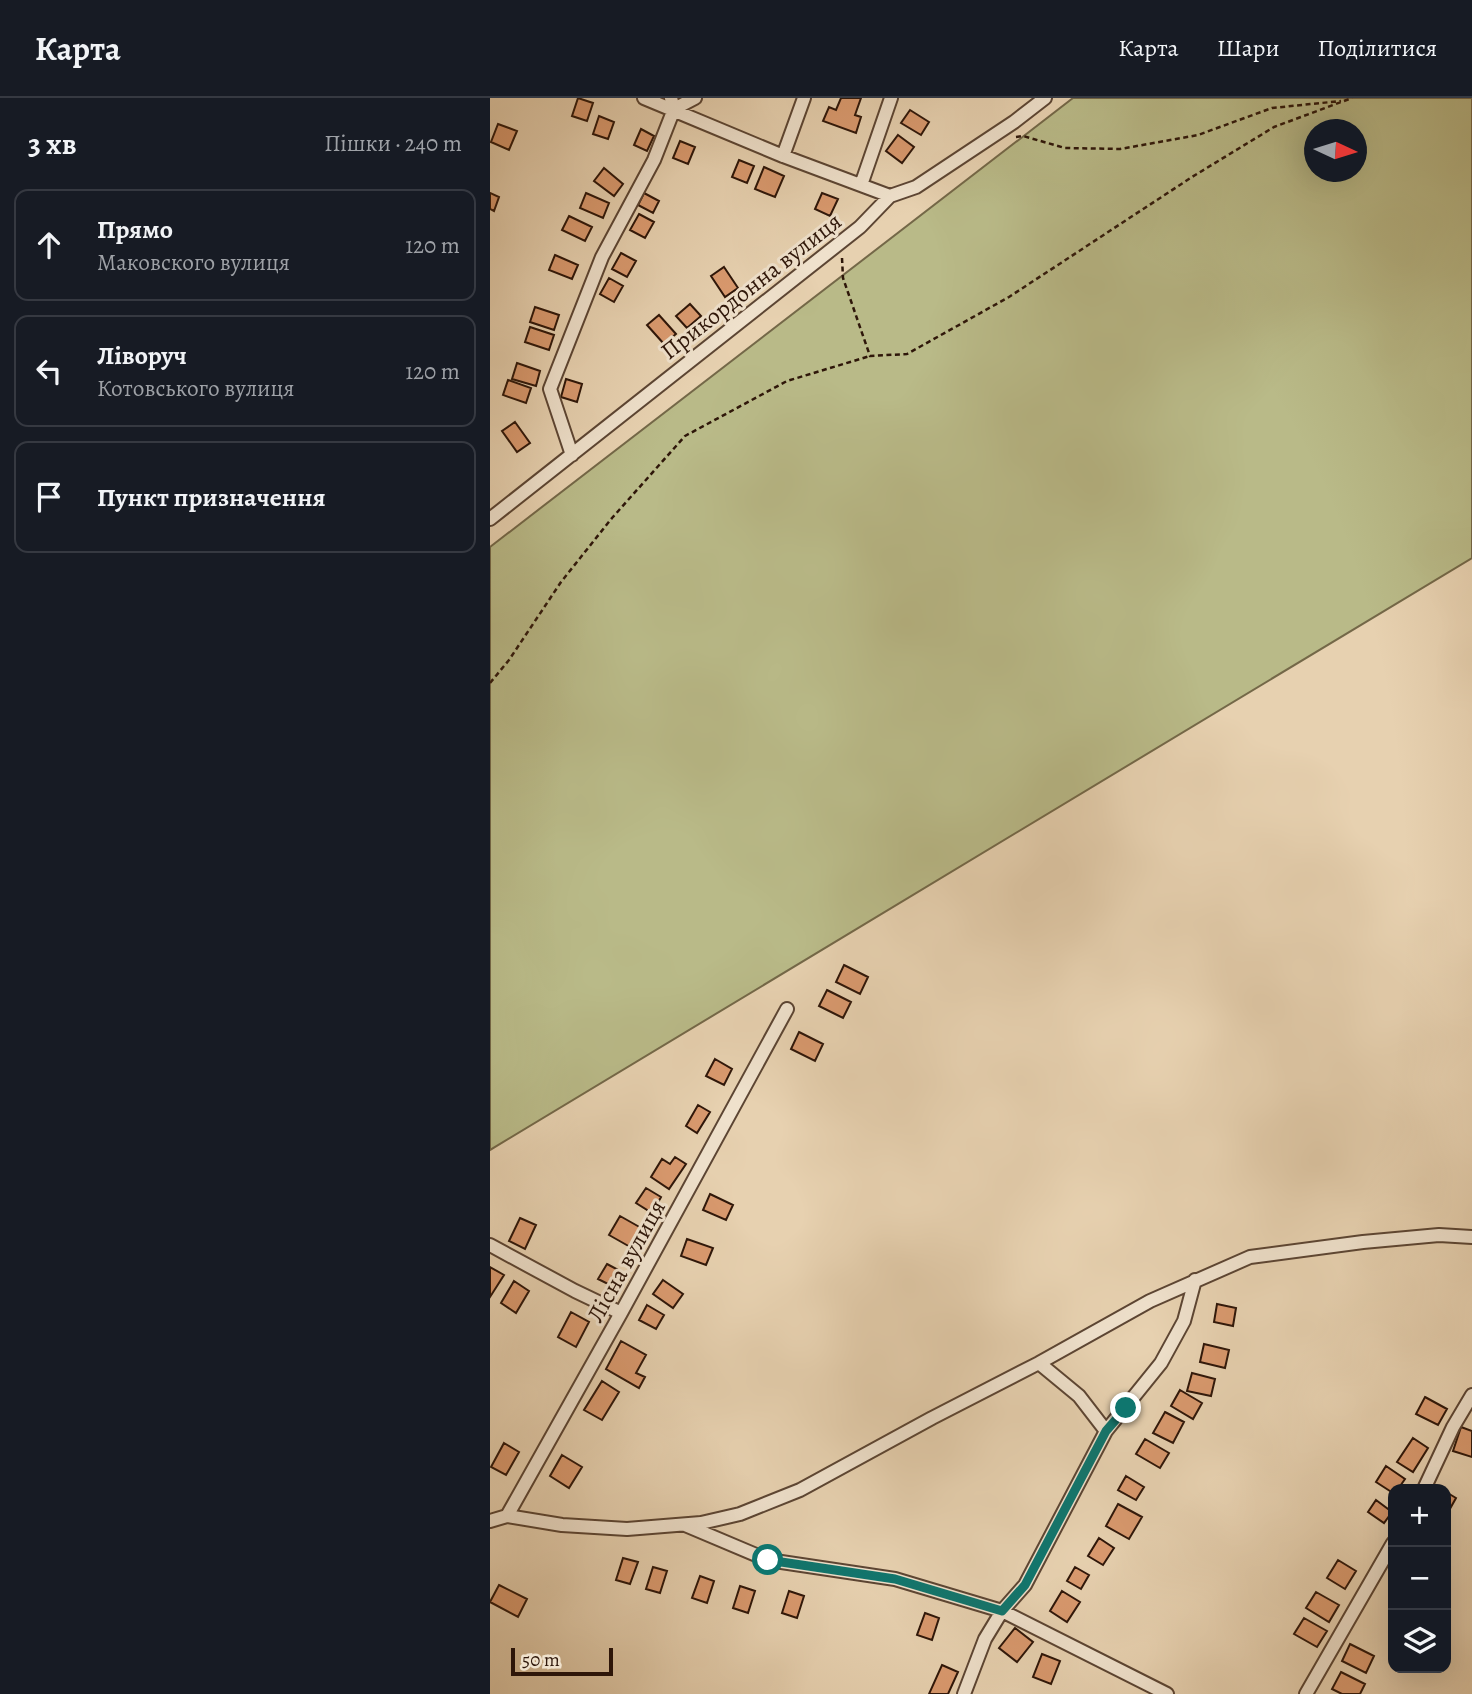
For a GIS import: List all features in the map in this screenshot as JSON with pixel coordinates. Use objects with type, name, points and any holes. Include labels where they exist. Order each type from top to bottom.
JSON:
[{"type":"street","points":[[644,98],[672,103],[783,156],[890,196]]},
{"type":"street","points":[[672,103],[695,98]]},
{"type":"street","points":[[783,156],[804,98]]},
{"type":"street","points":[[860,185],[891,98]]},
{"type":"street","name":"Прикордонна вулиця","points":[[490,519],[860,228],[890,196],[916,187],[1014,122],[1045,98]]},
{"type":"street","points":[[572,455],[550,389],[602,257],[654,160],[672,103]]},
{"type":"street","name":"Лісна вулиця","points":[[507,1516],[787,1009]]},
{"type":"street","points":[[490,1521],[507,1516],[562,1525],[627,1529],[701,1523],[740,1514],[800,1490],[1150,1301],[1251,1257],[1439,1235],[1472,1238]]},
{"type":"street","points":[[490,1245],[621,1313]]},
{"type":"street","points":[[964,1694],[985,1639],[1002,1611],[1025,1585],[1106,1431],[1161,1363],[1184,1321],[1195,1280]]},
{"type":"street","points":[[1039,1363],[1079,1396],[1106,1431]]},
{"type":"street","points":[[1426,1484],[1453,1427],[1471,1397]]},
{"type":"street","points":[[683,1525],[768,1560],[895,1579],[1002,1611],[1167,1694]]},
{"type":"street","points":[[1306,1694],[1391,1547]]},
{"type":"path","points":[[490,683],[509,660],[561,582],[685,436],[787,381],[870,356],[907,354],[1009,297],[1192,177],[1274,127],[1352,98]]},
{"type":"path","points":[[1010,138],[1023,136],[1065,148],[1120,149],[1198,135],[1272,108],[1347,100]]},
{"type":"path","points":[[841,242],[842,278],[870,356]]},
{"type":"green space","points":[[1073,98],[1472,98],[1472,558],[490,1150],[490,547]]},
{"type":"building","points":[[578,98],[593,103],[587,121],[572,116]]},
{"type":"building","points":[[841,98],[861,98],[855,115],[861,117],[856,133],[823,121],[829,107],[836,110]]},
{"type":"building","points":[[910,110],[929,122],[921,135],[901,123]]},
{"type":"building","points":[[599,116],[614,122],[608,139],[593,134]]},
{"type":"building","points":[[498,124],[517,131],[509,150],[491,142]]},
{"type":"building","points":[[641,129],[654,136],[647,151],[634,145]]},
{"type":"building","points":[[898,135],[914,147],[902,163],[886,151]]},
{"type":"building","points":[[680,141],[695,147],[688,164],[673,158]]},
{"type":"building","points":[[739,160],[754,166],[747,183],[732,177]]},
{"type":"building","points":[[764,167],[784,176],[775,197],[755,189]]},
{"type":"building","points":[[604,168],[623,184],[614,196],[594,181]]},
{"type":"building","points":[[490,193],[499,197],[494,211],[490,209]]},
{"type":"building","points":[[586,193],[609,203],[603,218],[580,208]]},
{"type":"building","points":[[644,193],[659,201],[653,213],[638,205]]},
{"type":"building","points":[[822,193],[838,199],[830,216],[815,209]]},
{"type":"building","points":[[639,214],[654,222],[645,238],[630,230]]},
{"type":"building","points":[[569,216],[592,227],[585,241],[562,230]]},
{"type":"building","points":[[621,253],[636,261],[627,277],[612,269]]},
{"type":"building","points":[[555,255],[578,265],[572,279],[549,270]]},
{"type":"building","points":[[724,267],[738,288],[725,297],[711,276]]},
{"type":"building","points":[[609,278],[623,286],[614,302],[600,294]]},
{"type":"building","points":[[690,304],[701,316],[687,328],[676,316]]},
{"type":"building","points":[[535,307],[559,315],[554,330],[530,322]]},
{"type":"building","points":[[659,315],[676,334],[664,344],[647,325]]},
{"type":"building","points":[[530,327],[554,335],[549,350],[525,342]]},
{"type":"building","points":[[517,363],[540,371],[536,386],[512,379]]},
{"type":"building","points":[[566,379],[582,384],[577,402],[561,397]]},
{"type":"building","points":[[508,380],[531,388],[526,403],[503,395]]},
{"type":"building","points":[[515,422],[530,443],[517,452],[502,431]]},
{"type":"building","points":[[844,965],[868,977],[860,994],[836,982]]},
{"type":"building","points":[[827,990],[851,1002],[843,1018],[819,1006]]},
{"type":"building","points":[[799,1032],[823,1044],[815,1061],[791,1049]]},
{"type":"building","points":[[715,1059],[732,1069],[724,1085],[706,1076]]},
{"type":"building","points":[[698,1105],[710,1112],[697,1133],[686,1126]]},
{"type":"building","points":[[675,1157],[686,1164],[669,1189],[651,1177],[662,1159],[670,1164]]},
{"type":"building","points":[[646,1188],[661,1197],[652,1213],[636,1203]]},
{"type":"building","points":[[710,1194],[733,1205],[726,1220],[703,1210]]},
{"type":"building","points":[[620,1216],[643,1229],[632,1248],[609,1235]]},
{"type":"building","points":[[520,1218],[536,1225],[525,1249],[509,1241]]},
{"type":"building","points":[[687,1239],[713,1248],[706,1265],[681,1256]]},
{"type":"building","points":[[607,1264],[622,1272],[614,1287],[598,1279]]},
{"type":"building","points":[[490,1267],[504,1275],[490,1297]]},
{"type":"building","points":[[663,1280],[683,1294],[673,1308],[653,1294]]},
{"type":"building","points":[[514,1281],[529,1291],[516,1313],[501,1303]]},
{"type":"building","points":[[1217,1304],[1236,1308],[1233,1326],[1214,1322]]},
{"type":"building","points":[[647,1305],[664,1315],[656,1329],[639,1320]]},
{"type":"building","points":[[571,1312],[589,1322],[576,1347],[558,1337]]},
{"type":"building","points":[[621,1341],[646,1355],[636,1373],[645,1377],[639,1388],[606,1369]]},
{"type":"building","points":[[1204,1344],[1229,1350],[1225,1368],[1200,1362]]},
{"type":"building","points":[[1192,1373],[1215,1379],[1211,1396],[1187,1391]]},
{"type":"building","points":[[602,1381],[619,1392],[602,1420],[584,1410]]},
{"type":"building","points":[[1180,1390],[1202,1403],[1193,1419],[1171,1406]]},
{"type":"building","points":[[1425,1397],[1447,1409],[1438,1425],[1416,1414]]},
{"type":"building","points":[[1165,1412],[1184,1422],[1173,1443],[1153,1433]]},
{"type":"building","points":[[1461,1427],[1472,1431],[1472,1457],[1453,1451]]},
{"type":"building","points":[[1413,1438],[1428,1448],[1413,1472],[1397,1462]]},
{"type":"building","points":[[1145,1439],[1169,1453],[1160,1468],[1136,1454]]},
{"type":"building","points":[[504,1443],[519,1452],[506,1475],[491,1467]]},
{"type":"building","points":[[562,1455],[582,1467],[569,1488],[550,1476]]},
{"type":"building","points":[[1386,1466],[1405,1479],[1402,1484],[1388,1484],[1388,1490],[1376,1482]]},
{"type":"building","points":[[1126,1476],[1144,1487],[1136,1500],[1118,1490]]},
{"type":"building","points":[[1376,1500],[1388,1509],[1388,1518],[1384,1523],[1368,1512]]},
{"type":"building","points":[[1118,1504],[1142,1517],[1129,1539],[1106,1526]]},
{"type":"building","points":[[1099,1538],[1114,1548],[1103,1565],[1088,1556]]},
{"type":"building","points":[[623,1558],[638,1562],[630,1584],[616,1580]]},
{"type":"building","points":[[1338,1560],[1356,1571],[1345,1589],[1327,1578]]},
{"type":"building","points":[[653,1567],[667,1571],[660,1593],[646,1589]]},
{"type":"building","points":[[1075,1567],[1089,1575],[1081,1589],[1067,1581]]},
{"type":"building","points":[[700,1576],[714,1581],[707,1603],[692,1598]]},
{"type":"building","points":[[499,1585],[527,1599],[518,1617],[490,1602]]},
{"type":"building","points":[[740,1586],[755,1591],[748,1613],[733,1608]]},
{"type":"building","points":[[789,1591],[804,1596],[797,1618],[782,1613]]},
{"type":"building","points":[[1062,1591],[1080,1602],[1067,1622],[1050,1611]]},
{"type":"building","points":[[1316,1592],[1339,1605],[1329,1622],[1306,1608]]},
{"type":"building","points":[[925,1613],[939,1618],[932,1640],[917,1635]]},
{"type":"building","points":[[1304,1618],[1327,1631],[1317,1647],[1294,1634]]},
{"type":"building","points":[[1015,1628],[1033,1642],[1017,1662],[999,1648]]},
{"type":"building","points":[[1350,1644],[1374,1656],[1366,1673],[1342,1661]]},
{"type":"building","points":[[1042,1654],[1060,1661],[1051,1684],[1033,1677]]},
{"type":"building","points":[[942,1665],[958,1672],[948,1694],[929,1694]]},
{"type":"building","points":[[1341,1672],[1365,1684],[1360,1694],[1342,1694],[1332,1689]]},
{"type":"route","points":[[768,1560],[895,1579],[1002,1611],[1025,1585],[1106,1431],[1126,1408]]}]
